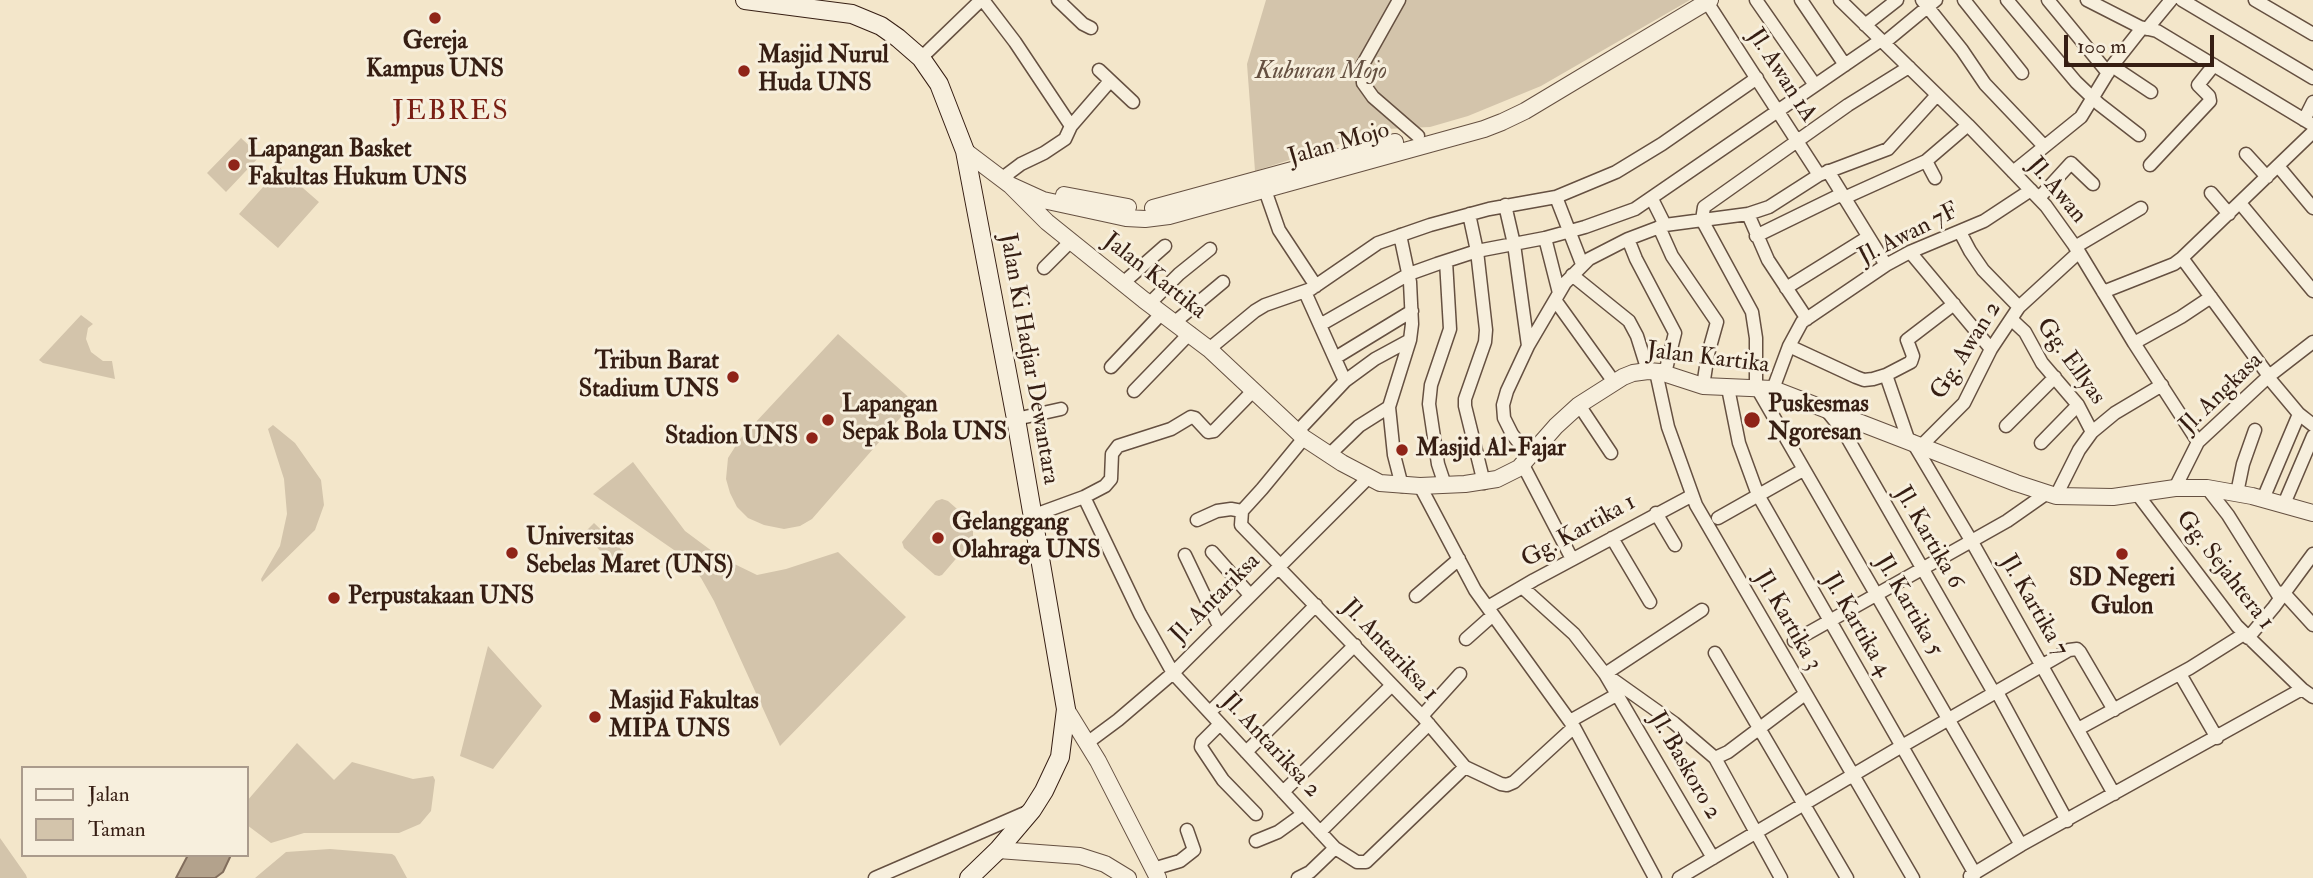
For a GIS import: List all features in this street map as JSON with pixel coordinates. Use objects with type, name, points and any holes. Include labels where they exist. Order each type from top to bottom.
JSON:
[{"type":"main road","name":"Jalan Ki Hadjar Dewantara","points":[[746,0],[837,5],[881,26],[921,58],[944,94],[965,151],[1016,419],[1066,709],[1057,764],[1044,791],[999,850],[969,878]]},
{"type":"street","points":[[921,58],[982,0],[1015,42],[1071,126]]},
{"type":"street","points":[[1058,0],[1083,24],[1091,28]]},
{"type":"street","points":[[1399,0],[1362,66],[1363,83],[1373,97],[1418,136]]},
{"type":"street","points":[[1756,0],[1815,85]]},
{"type":"street","points":[[1801,0],[1845,65]]},
{"type":"street","name":"Jl. Awan","points":[[1840,0],[2035,194],[2077,249],[2198,442]]},
{"type":"street","points":[[1865,25],[1897,0]]},
{"type":"street","points":[[1964,0],[2022,73]]},
{"type":"street","points":[[2007,0],[2057,62],[2093,99],[2139,135]]},
{"type":"street","points":[[2048,0],[2110,70],[2151,92]]},
{"type":"street","points":[[2087,0],[2144,29],[2157,31],[2309,123],[2313,102]]},
{"type":"street","points":[[2013,172],[2077,121],[2110,70],[2171,0]]},
{"type":"street","points":[[2182,0],[2313,78]]},
{"type":"street","points":[[2255,0],[2313,34]]},
{"type":"street","points":[[1027,191],[1043,190],[1114,205],[1151,209],[1346,160],[1487,117],[1523,100],[1702,1]]},
{"type":"street","name":"Jl. Awan 1A","points":[[1702,1],[1798,139],[1843,196],[1886,265]]},
{"type":"street","name":"Jalan Mojo","points":[[965,151],[1005,182],[1043,200],[1094,212],[1145,219],[1169,216],[1265,190],[1346,160],[1484,129],[1502,122],[1525,111],[1702,1]]},
{"type":"street","points":[[1320,325],[1409,274],[1477,251],[1569,232],[1617,217],[1652,199],[1882,41],[1929,3],[1984,84],[2044,146]]},
{"type":"street","points":[[2150,165],[2210,101],[2211,98],[2198,85],[2214,65]]},
{"type":"street","points":[[1762,388],[1752,312],[1702,220],[1705,205],[1798,139],[1909,67]]},
{"type":"street","points":[[1099,70],[1133,102]]},
{"type":"street","points":[[1209,349],[1255,310],[1310,289],[1378,243],[1469,214],[1556,197],[1616,172],[1757,78]]},
{"type":"street","points":[[1005,182],[1027,160],[1058,145],[1110,81]]},
{"type":"street","points":[[1572,559],[1506,424],[1503,405],[1510,383],[1528,346],[1572,275],[1582,264],[1628,239],[1662,226],[1748,214],[1769,207],[1824,173],[1888,149],[1937,95]]},
{"type":"street","points":[[1756,236],[1926,161],[1968,125]]},
{"type":"street","points":[[2103,292],[2174,264],[2182,258],[2313,132]]},
{"type":"street","points":[[2246,154],[2267,177]]},
{"type":"street","points":[[1926,161],[1936,178]]},
{"type":"street","name":"Jl. Awan 7F","points":[[1807,319],[1886,265],[2035,194],[2071,163],[2093,184]]},
{"type":"street","points":[[2278,166],[2313,208]]},
{"type":"street","name":"Jalan Kartika","points":[[1005,182],[1071,241],[1209,349],[1300,435],[1368,478],[1380,482],[1420,486],[1484,483],[1510,474],[1526,461],[1556,426],[1579,405],[1633,373],[1656,372],[1703,386],[1762,388],[1821,407],[2051,495],[2089,498],[2138,495],[2175,488],[2207,488],[2263,499],[2313,513]]},
{"type":"street","points":[[1265,190],[1279,230],[1310,289],[1320,325],[1345,381]]},
{"type":"street","points":[[2211,193],[2229,214]]},
{"type":"street","points":[[1556,197],[1582,264]]},
{"type":"street","points":[[1652,199],[1672,256],[1717,322],[1703,386]]},
{"type":"street","points":[[2240,203],[2313,291]]},
{"type":"street","points":[[1505,205],[1514,244],[1528,346]]},
{"type":"street","name":"Gg. Awan 2","points":[[1914,442],[1964,403],[1991,349],[2019,307],[2035,290],[2077,249],[2141,208]]},
{"type":"street","points":[[1469,214],[1477,251],[1486,330],[1485,342],[1465,406],[1484,483]]},
{"type":"street","points":[[1748,214],[1756,236],[1807,319],[1799,326],[1762,388]]},
{"type":"street","points":[[1960,232],[1983,270],[2019,307]]},
{"type":"street","points":[[1400,234],[1409,274],[1412,311],[1410,340],[1389,407],[1392,443],[1402,485]]},
{"type":"street","points":[[1786,288],[1868,237]]},
{"type":"street","points":[[1545,238],[1557,297],[1614,382]]},
{"type":"street","points":[[1628,239],[1675,333],[1656,372]]},
{"type":"street","points":[[1044,268],[1071,241]]},
{"type":"street","points":[[1123,283],[1165,246]]},
{"type":"street","points":[[1162,313],[1179,274],[1210,249]]},
{"type":"street","points":[[1910,252],[1991,349]]},
{"type":"street","points":[[2182,258],[2269,377],[2299,414],[2313,425]]},
{"type":"street","points":[[1445,485],[1429,404],[1431,385],[1450,329],[1446,261]]},
{"type":"street","name":"Jl. Kartika 3","points":[[1572,275],[1629,321],[1656,372],[1668,427],[1691,496],[1913,878]]},
{"type":"street","points":[[1111,367],[1162,313],[1223,282]]},
{"type":"street","points":[[2134,343],[2211,297]]},
{"type":"street","points":[[1789,346],[1864,380],[1886,375],[1911,362],[1913,356],[1907,340],[1954,304]]},
{"type":"street","points":[[1335,358],[1412,311]]},
{"type":"street","name":"Gg. Ellyas","points":[[2011,319],[2025,332],[2042,363],[2078,405],[2092,432]]},
{"type":"street","points":[[1133,391],[1190,333]]},
{"type":"street","points":[[1197,520],[1217,511],[1242,511],[1345,381],[1375,359],[1410,340]]},
{"type":"street","name":"Jl. Angkasa","points":[[2175,488],[2198,442],[2269,377],[2313,342]]},
{"type":"street","name":"Jl. Kartika 7","points":[[1886,375],[1914,442],[2114,794]]},
{"type":"street","points":[[2006,426],[2055,377]]},
{"type":"street","points":[[1794,641],[2051,495],[2092,432],[2115,413],[2162,385]]},
{"type":"street","name":"Jl. Kartika 4","points":[[1728,387],[1739,443],[1758,495],[1902,746],[1971,876]]},
{"type":"street","name":"Jl. Kartika 5","points":[[1762,388],[1803,470],[1877,593],[2021,845]]},
{"type":"street","points":[[1032,516],[1084,497],[1110,481],[1112,454],[1116,447],[1171,429],[1191,417],[1209,432],[1214,431],[1253,391]]},
{"type":"street","points":[[1579,405],[1611,453]]},
{"type":"street","points":[[2040,443],[2078,405]]},
{"type":"street","points":[[1329,455],[1359,426],[1389,407]]},
{"type":"street","name":"Jl. Kartika 6","points":[[1821,407],[1841,428],[2067,821]]},
{"type":"street","points":[[1016,419],[1061,409]]},
{"type":"street","points":[[2263,499],[2299,414]]},
{"type":"street","points":[[2237,493],[2243,464],[2255,430]]},
{"type":"street","points":[[2284,504],[2313,436]]},
{"type":"street","points":[[1718,518],[1803,470]]},
{"type":"street","name":"Jl. Antariksa","points":[[1087,743],[1173,673],[1368,478]]},
{"type":"street","points":[[1420,486],[1470,580],[1572,724],[1655,878]]},
{"type":"street","points":[[2207,488],[2282,595],[2313,625]]},
{"type":"street","name":"Gg. Sejahtera 1","points":[[2138,495],[2246,636],[2313,697]]},
{"type":"street","name":"Gg. Kartika 1","points":[[1466,639],[1490,611],[1522,587],[1691,496]]},
{"type":"street","name":"Jl. Antariksa 2","points":[[1084,497],[1140,614],[1173,673],[1335,848]]},
{"type":"street","name":"Jl. Antariksa 1","points":[[1242,511],[1241,525],[1425,720],[1465,767]]},
{"type":"street","points":[[1656,513],[1675,545]]},
{"type":"street","points":[[1612,538],[1650,602]]},
{"type":"street","points":[[1212,552],[1250,595]]},
{"type":"street","points":[[1185,555],[1219,626]]},
{"type":"street","points":[[2078,729],[2246,636],[2274,607],[2312,558]]},
{"type":"street","points":[[1416,596],[1459,559]]},
{"type":"street","points":[[1522,587],[1574,634],[1605,674],[1683,730],[1715,758],[1781,878]]},
{"type":"street","points":[[1210,712],[1316,605]]},
{"type":"street","points":[[1605,674],[1702,610]]},
{"type":"street","points":[[1246,752],[1355,645]]},
{"type":"street","points":[[1679,878],[2069,650],[2079,650],[2113,710]]},
{"type":"street","points":[[1715,653],[1847,878]]},
{"type":"street","points":[[1320,832],[1425,720],[1460,674]]},
{"type":"street","name":"Jl. Baskoro 2","points":[[1605,674],[1713,858]]},
{"type":"street","points":[[2180,674],[2217,738]]},
{"type":"street","points":[[1283,792],[1392,685]]},
{"type":"street","points":[[1971,876],[2021,845],[2302,689]]},
{"type":"street","points":[[1298,878],[1310,872],[1335,848],[1357,862],[1366,862],[1465,767],[1501,784],[1514,782],[1572,724],[1618,694]]},
{"type":"street","points":[[1715,758],[1728,752],[1805,694]]},
{"type":"street","points":[[1066,709],[1087,743],[1156,874],[1192,853],[1196,847],[1187,830]]},
{"type":"street","points":[[1220,724],[1202,742],[1201,747],[1223,780],[1256,814]]},
{"type":"street","points":[[875,878],[1032,810]]},
{"type":"street","points":[[1256,841],[1278,832],[1303,814]]},
{"type":"street","points":[[999,850],[1080,856],[1105,864],[1128,878]]},
{"type":"green space","name":"Kuburan Mojo","points":[[1266,0],[1690,0],[1541,86],[1468,116],[1430,127],[1386,129],[1255,171],[1247,64]]},
{"type":"green space","name":"Lapangan Basket Fakultas Hukum UNS","points":[[241,138],[260,156],[226,192],[207,173]]},
{"type":"green space","points":[[280,168],[319,202],[278,248],[239,214]]},
{"type":"green space","points":[[81,315],[93,324],[88,328],[86,339],[91,352],[103,361],[112,361],[115,379],[39,360]]},
{"type":"green space","name":"Lapangan Sepak Bola UNS","points":[[838,334],[914,402],[812,519],[800,526],[784,529],[764,525],[748,518],[737,507],[726,479],[728,458],[740,439]]},
{"type":"green space","points":[[273,425],[295,443],[321,480],[324,505],[315,530],[262,582],[261,579],[280,546],[287,514],[284,479],[268,429]]},
{"type":"green space","points":[[633,462],[685,531],[720,557],[757,575],[786,569],[838,552],[906,617],[780,746],[714,601],[687,559],[593,494]]},
{"type":"green space","name":"Gelanggang Olahraga UNS","points":[[942,499],[973,523],[973,539],[939,576],[904,548],[902,542],[936,501]]},
{"type":"green space","points":[[594,523],[625,553],[614,564],[583,534]]},
{"type":"green space","points":[[488,646],[542,706],[493,769],[460,756]]},
{"type":"green space","points":[[297,743],[334,780],[352,762],[413,779],[433,776],[435,780],[431,811],[420,824],[399,833],[304,833],[271,843],[248,826],[248,800]]},
{"type":"green space","points":[[0,838],[26,875],[27,878],[0,878]]},
{"type":"green space","points":[[330,849],[392,854],[407,878],[255,878],[286,852]]},
{"type":"shaded area","points":[[187,857],[230,857],[223,872],[215,878],[176,878]]},
{"type":"place","name":"Gereja Kampus UNS","points":[[435,18]]},
{"type":"place","name":"Masjid Nurul Huda UNS","points":[[744,71]]},
{"type":"place","name":"Lapangan Basket Fakultas Hukum UNS","points":[[234,165]]},
{"type":"place","name":"Tribun Barat Stadium UNS","points":[[733,377]]},
{"type":"place","name":"Lapangan Sepak Bola UNS","points":[[828,420]]},
{"type":"place","name":"Puskesmas Ngoresan","points":[[1752,420]]},
{"type":"place","name":"Stadion UNS","points":[[812,438]]},
{"type":"place","name":"Masjid Al-Fajar","points":[[1402,450]]},
{"type":"place","name":"Gelanggang Olahraga UNS","points":[[938,538]]},
{"type":"place","name":"Universitas Sebelas Maret (UNS)","points":[[512,553]]},
{"type":"place","name":"SD Negeri Gulon","points":[[2122,554]]},
{"type":"place","name":"Perpustakaan UNS","points":[[334,598]]},
{"type":"place","name":"Masjid Fakultas MIPA UNS","points":[[595,717]]},
{"type":"district","name":"JEBRES","points":[[451,113]]}]
